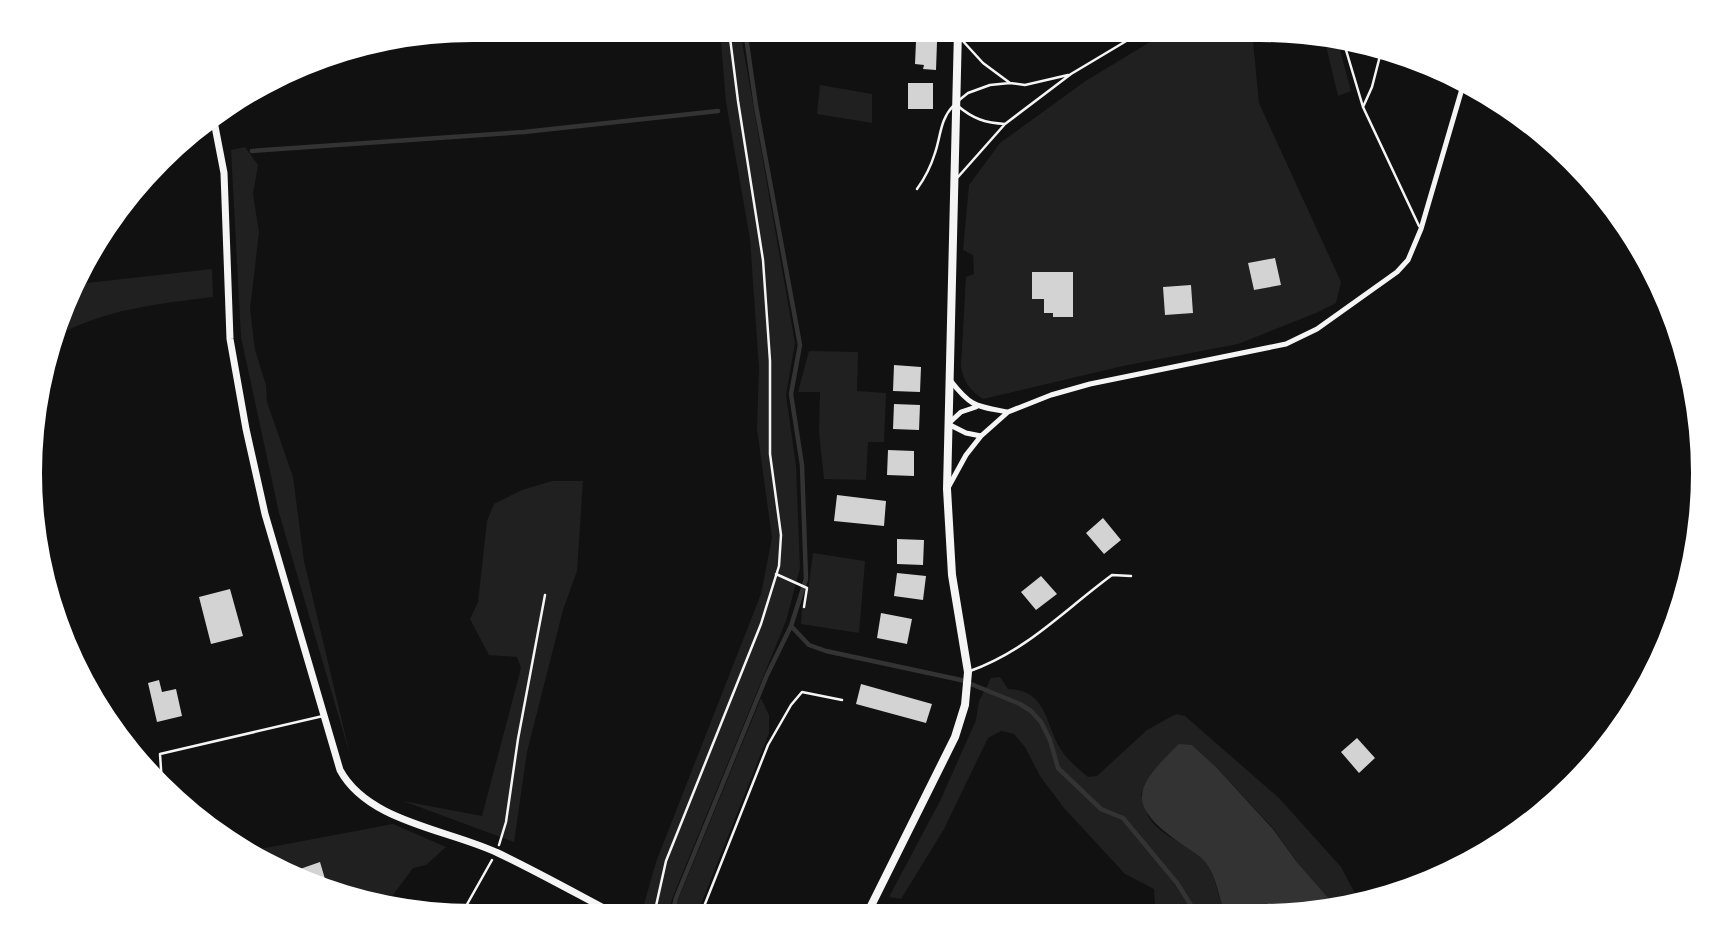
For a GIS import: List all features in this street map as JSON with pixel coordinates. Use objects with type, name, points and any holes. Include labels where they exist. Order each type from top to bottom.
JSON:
[{"type":"main road","points":[[872,904],[951,748],[965,705],[968,672],[952,575],[947,489],[958,42]]},
{"type":"street","points":[[947,489],[981,436],[1008,411],[1090,384],[1286,344],[1317,328],[1397,272],[1408,260],[1421,229],[1461,92]]},
{"type":"street","points":[[215,128],[224,173],[230,339],[246,429],[265,514],[340,769],[356,793],[385,811],[496,852],[596,904]]},
{"type":"street","points":[[949,379],[975,407]]},
{"type":"street","points":[[981,436],[966,433],[948,424],[961,412],[975,407],[1008,411]]},
{"type":"lane","points":[[965,42],[983,64],[1010,83]]},
{"type":"lane","points":[[954,182],[1005,124],[1072,74],[1124,42]]},
{"type":"lane","points":[[1346,51],[1363,107],[1421,229]]},
{"type":"lane","points":[[1363,107],[1372,87],[1379,59]]},
{"type":"lane","points":[[917,189],[934,156],[943,120],[968,93],[979,88],[1010,83],[1025,85],[1072,74]]},
{"type":"lane","points":[[956,104],[981,121],[1005,124]]},
{"type":"lane","points":[[968,672],[1001,659],[1036,637],[1076,601],[1112,575],[1131,576]]},
{"type":"lane","points":[[705,904],[768,745],[791,705],[802,692],[842,700]]},
{"type":"lane","points":[[161,770],[160,754],[323,716]]},
{"type":"path","points":[[656,904],[666,861],[749,659],[776,574],[781,535],[770,454],[768,312],[763,260],[737,101],[731,42]]},
{"type":"path","points":[[776,574],[807,588],[804,607]]},
{"type":"path","points":[[467,904],[496,852],[506,822],[514,763],[545,595]]},
{"type":"shaded area","points":[[721,42],[742,42],[795,343],[786,395],[796,466],[800,568],[786,621],[671,904],[644,904],[656,862],[761,594],[772,538],[757,429],[759,368],[750,239],[726,102]]},
{"type":"shaded area","points":[[1150,42],[1253,42],[1259,103],[1341,282],[1336,303],[1238,344],[1123,366],[983,399],[968,386],[961,367],[966,277],[974,274],[973,255],[963,250],[969,185],[1000,143],[1084,82]],"holes":[[[1275,258],[1280,285],[1254,290],[1248,263]],[[1032,272],[1073,317],[1053,317],[1053,313],[1044,313],[1044,299],[1032,299]],[[1191,286],[1193,313],[1164,287]]]},
{"type":"shaded area","points":[[1326,47],[1340,49],[1351,91],[1338,96]]},
{"type":"shaded area","points":[[820,85],[872,94],[872,123],[817,114]]},
{"type":"shaded area","points":[[245,147],[258,165],[253,194],[259,232],[250,309],[255,350],[266,385],[267,402],[293,477],[304,561],[350,755],[279,513],[241,337],[231,150]]},
{"type":"shaded area","points":[[212,269],[213,297],[151,305],[112,314],[66,332],[86,283]]},
{"type":"shaded area","points":[[809,351],[858,352],[857,391],[886,393],[884,442],[868,442],[866,480],[824,479],[819,432],[820,392],[798,392]]},
{"type":"shaded area","points":[[552,481],[583,481],[577,571],[563,610],[527,752],[514,842],[403,801],[482,816],[521,668],[517,657],[489,655],[470,619],[478,602],[487,521],[494,504],[522,490]]},
{"type":"shaded area","points":[[813,553],[865,561],[859,633],[801,624]]},
{"type":"shaded area","points":[[1000,677],[1008,689],[1022,691],[1039,703],[1064,754],[1088,777],[1097,776],[1147,730],[1176,714],[1185,716],[1279,798],[1341,867],[1355,893],[1328,898],[1296,861],[1273,828],[1192,745],[1164,759],[1141,794],[1153,823],[1205,861],[1222,904],[1155,904],[1154,889],[1125,874],[1064,808],[1014,734],[1001,731],[988,738],[944,829],[901,899],[889,897],[941,799],[976,720],[979,701],[991,678]]},
{"type":"shaded area","points":[[761,698],[769,715],[769,733],[701,904],[677,904]]},
{"type":"shaded area","points":[[1179,744],[1192,745],[1273,829],[1328,898],[1288,903],[1222,904],[1213,874],[1206,863],[1163,830],[1144,807],[1142,796],[1145,785]]},
{"type":"shaded area","points":[[393,824],[446,847],[426,865],[413,868],[392,896],[324,877],[320,863],[302,868],[262,849]]},
{"type":"building","points":[[916,42],[937,42],[936,70],[923,69],[924,65],[915,64]]},
{"type":"building","points":[[908,83],[933,83],[933,109],[908,109]]},
{"type":"building","points":[[1275,258],[1281,285],[1254,290],[1248,263]]},
{"type":"building","points":[[1032,272],[1073,272],[1073,317],[1053,317],[1053,313],[1044,313],[1044,299],[1032,299]]},
{"type":"building","points":[[1191,285],[1193,313],[1165,315],[1163,287]]},
{"type":"building","points":[[894,365],[921,367],[920,392],[893,391]]},
{"type":"building","points":[[894,404],[920,405],[919,430],[893,429]]},
{"type":"building","points":[[888,450],[914,451],[914,476],[887,475]]},
{"type":"building","points":[[837,495],[886,501],[884,526],[834,521]]},
{"type":"building","points":[[1103,518],[1121,540],[1104,554],[1086,533]]},
{"type":"building","points":[[897,539],[924,540],[923,565],[897,564]]},
{"type":"building","points":[[897,573],[926,576],[923,600],[894,596]]},
{"type":"building","points":[[1041,576],[1057,594],[1036,610],[1021,592]]},
{"type":"building","points":[[230,589],[243,636],[211,644],[199,597]]},
{"type":"building","points":[[881,613],[912,619],[907,644],[877,638]]},
{"type":"building","points":[[159,680],[162,692],[176,689],[182,716],[157,722],[148,683]]},
{"type":"building","points":[[861,684],[932,704],[926,723],[856,704]]},
{"type":"building","points":[[1357,738],[1375,758],[1359,773],[1341,752]]},
{"type":"building","points":[[320,862],[325,877],[308,871],[302,868]]},
{"type":"waterway","points":[[675,904],[767,675],[791,626],[806,579],[802,465],[791,394],[800,345],[747,42]]},
{"type":"waterway","points":[[252,151],[524,132],[718,111]]},
{"type":"waterway","points":[[791,626],[809,645],[961,680],[1031,711],[1041,722],[1050,740],[1058,768],[1101,809],[1123,818],[1177,883],[1190,904]]}]
